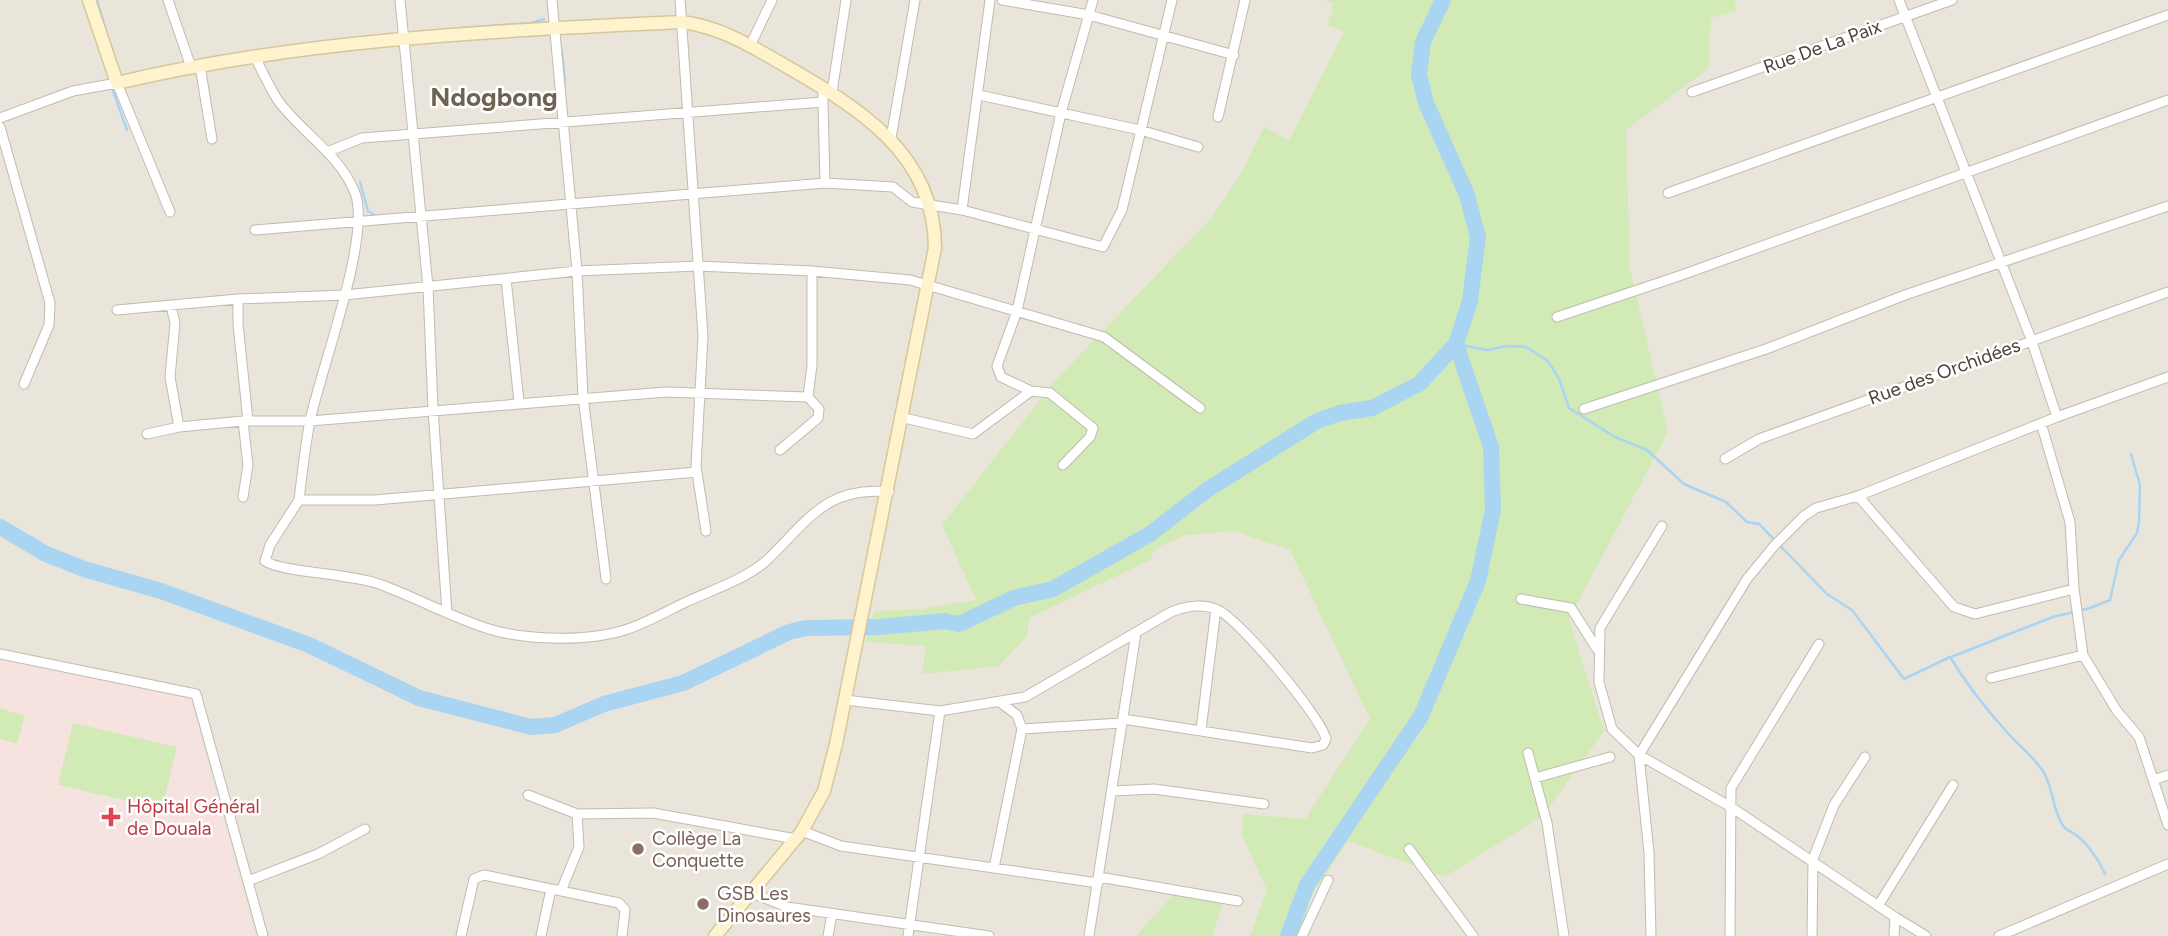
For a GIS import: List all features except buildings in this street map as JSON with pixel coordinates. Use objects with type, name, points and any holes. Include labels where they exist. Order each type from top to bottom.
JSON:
[{"type":"main road","points":[[89,0],[117,83],[255,57],[404,38],[682,22],[715,28],[750,46],[891,138],[932,205],[935,247],[858,643],[824,791],[799,835],[715,936]]},
{"type":"street","points":[[168,0],[195,67],[212,139]]},
{"type":"street","points":[[400,0],[428,287],[433,409],[447,613]]},
{"type":"street","points":[[552,0],[561,122],[577,271],[583,397],[592,479],[602,529],[606,579]]},
{"type":"street","points":[[680,0],[703,336],[697,472],[706,531]]},
{"type":"street","points":[[750,46],[774,0]]},
{"type":"street","points":[[825,183],[826,94],[846,0]]},
{"type":"street","points":[[891,138],[915,0]]},
{"type":"street","points":[[962,211],[990,0]]},
{"type":"street","points":[[1002,0],[1089,15],[1234,55]]},
{"type":"street","points":[[1063,465],[1090,436],[1093,428],[1050,393],[1031,391],[997,373],[1017,311],[1061,113],[1093,0]]},
{"type":"street","points":[[255,230],[825,183],[893,187],[912,202],[962,211],[1103,247],[1122,211],[1172,0]]},
{"type":"street","points":[[1218,117],[1245,0]]},
{"type":"street","points":[[1899,0],[1938,96],[1964,173],[2031,339],[2057,417]]},
{"type":"street","name":"Rue De La Paix","points":[[1692,92],[1952,0]]},
{"type":"street","points":[[1668,193],[2168,15]]},
{"type":"street","points":[[255,57],[277,99],[327,152],[356,195],[359,220],[345,295],[310,421],[299,500],[270,545],[265,563],[364,578],[419,598],[447,613],[490,630],[527,637],[605,635],[630,629],[758,567],[806,518],[819,509],[859,490],[889,492]]},
{"type":"street","points":[[0,118],[73,92],[117,83],[170,212]]},
{"type":"street","points":[[327,152],[362,138],[686,114],[826,94]]},
{"type":"street","points":[[979,95],[1140,130],[1198,147]]},
{"type":"street","points":[[1557,317],[1679,276],[2168,100]]},
{"type":"street","points":[[0,127],[50,303],[49,325],[24,384]]},
{"type":"street","points":[[1584,409],[1766,349],[1892,300],[2168,206]]},
{"type":"street","points":[[117,310],[239,299],[345,295],[577,271],[698,266],[812,271],[929,284],[1104,337],[1200,408]]},
{"type":"street","points":[[808,397],[812,365],[812,271]]},
{"type":"street","points":[[506,279],[519,402]]},
{"type":"street","name":"Rue des Orchidées","points":[[1725,459],[1759,439],[2031,339],[2168,292]]},
{"type":"street","points":[[239,299],[238,324],[248,465],[243,497]]},
{"type":"street","points":[[170,306],[175,323],[170,377],[179,427]]},
{"type":"street","points":[[1651,936],[1649,853],[1639,755],[1747,579],[1774,546],[1804,516],[1816,508],[1858,496],[2041,423],[2168,377]]},
{"type":"street","points":[[900,417],[973,434],[1031,391]]},
{"type":"street","points":[[148,434],[179,427],[246,421],[310,421],[583,397],[699,393],[808,397],[819,409],[818,418],[780,450]]},
{"type":"street","points":[[2041,423],[2068,509],[2082,655],[2117,711],[2139,737],[2168,825]]},
{"type":"street","points":[[299,500],[375,500],[438,492],[697,472]]},
{"type":"street","points":[[1858,496],[1954,607],[1975,614],[2074,589]]},
{"type":"street","points":[[1662,527],[1600,628],[1597,649],[1599,682],[1612,729],[1639,755],[1731,807],[1926,936]]},
{"type":"street","points":[[1521,599],[1571,608],[1597,649]]},
{"type":"street","points":[[845,699],[940,711],[1001,703],[1041,689],[1136,633],[1181,608],[1192,605],[1216,609],[1243,628],[1305,705],[1325,739],[1322,744],[1312,748],[1201,730],[1123,721],[1022,729]]},
{"type":"street","points":[[1201,730],[1216,609]]},
{"type":"street","points":[[1089,936],[1136,633]]},
{"type":"street","points":[[1730,936],[1731,807],[1734,780],[1819,644]]},
{"type":"street","points":[[0,654],[196,694],[263,936]]},
{"type":"street","points":[[1991,678],[2082,655]]},
{"type":"street","points":[[994,868],[1022,729],[1017,715],[1001,703]]},
{"type":"street","points":[[908,936],[922,858],[940,711]]},
{"type":"street","points":[[1528,753],[1547,823],[1564,936]]},
{"type":"street","points":[[1535,778],[1611,757]]},
{"type":"street","points":[[1812,936],[1813,859],[1834,806],[1865,757]]},
{"type":"street","points":[[2153,780],[2168,775]]},
{"type":"street","points":[[1878,906],[1953,785]]},
{"type":"street","points":[[1112,792],[1154,789],[1264,804]]},
{"type":"street","points":[[528,795],[577,814],[653,813],[799,835],[829,844],[922,858],[1238,901]]},
{"type":"street","points":[[541,936],[556,890],[579,847],[577,814]]},
{"type":"street","points":[[248,881],[318,854],[365,829]]},
{"type":"street","points":[[1409,849],[1473,936]]},
{"type":"street","points":[[1999,936],[2168,864]]},
{"type":"street","points":[[461,936],[477,876],[623,905],[622,936]]},
{"type":"street","points":[[1302,936],[1328,880]]},
{"type":"street","points":[[752,893],[787,907],[989,936]]},
{"type":"street","points":[[828,936],[832,914]]},
{"type":"street","points":[[1894,936],[1895,917]]},
{"type":"shaded area","points":[[0,0],[2168,0],[2168,936],[0,936]]},
{"type":"shaded area","name":"Hôpital Général de Douala","points":[[0,658],[190,699],[255,936],[0,936]]},
{"type":"green space","points":[[1324,0],[1735,0],[1736,11],[1711,18],[1708,69],[1626,130],[1630,269],[1668,432],[1569,619],[1604,731],[1544,815],[1444,877],[1348,841],[1310,898],[1301,936],[1250,936],[1267,890],[1241,833],[1244,814],[1305,819],[1370,719],[1290,550],[1234,531],[1186,535],[1156,548],[1150,560],[1029,618],[1027,636],[999,666],[922,674],[926,646],[866,642],[874,611],[921,609],[976,600],[942,525],[1055,381],[1212,217],[1241,174],[1264,127],[1289,141],[1344,32],[1328,25],[1334,4]]},
{"type":"green space","points":[[0,708],[25,716],[17,744],[0,739]]},
{"type":"green space","points":[[73,723],[177,747],[162,809],[58,785]]},
{"type":"green space","points":[[1174,894],[1222,904],[1212,936],[1136,936]]},
{"type":"waterway","points":[[97,0],[107,34]]},
{"type":"waterway","points":[[0,527],[46,554],[84,569],[161,591],[309,645],[419,698],[531,727],[555,725],[604,704],[683,683],[789,632],[806,628],[879,627],[945,621],[959,624],[1014,598],[1053,589],[1150,534],[1207,490],[1317,421],[1340,413],[1372,408],[1419,384],[1456,344],[1470,301],[1478,237],[1467,195],[1426,103],[1419,75],[1423,42],[1443,0]]},
{"type":"waterway","points":[[450,29],[531,23],[544,19]]},
{"type":"waterway","points":[[562,51],[565,85]]},
{"type":"waterway","points":[[112,88],[127,130]]},
{"type":"waterway","points":[[360,182],[368,211],[376,216]]},
{"type":"waterway","points":[[1456,344],[1487,350],[1507,346],[1526,347],[1548,361],[1559,379],[1569,408],[1615,437],[1647,450],[1684,484],[1726,502],[1747,522],[1759,524],[1827,594],[1852,610],[1904,679],[1950,657],[1991,713],[2043,771],[2063,826],[2089,848],[2105,874]]},
{"type":"waterway","points":[[1288,936],[1307,885],[1421,716],[1478,581],[1493,510],[1491,447],[1456,344]]},
{"type":"waterway","points":[[1951,657],[2053,617],[2110,600],[2119,560],[2137,533],[2139,522],[2140,485],[2131,454]]},
{"type":"place","name":"Hôpital Général de Douala","points":[[111,817]]},
{"type":"place","name":"Collège La Conquette","points":[[638,849]]},
{"type":"place","name":"GSB Les Dinosaures","points":[[703,904]]},
{"type":"district","name":"Ndogbong","points":[[494,97]]}]
